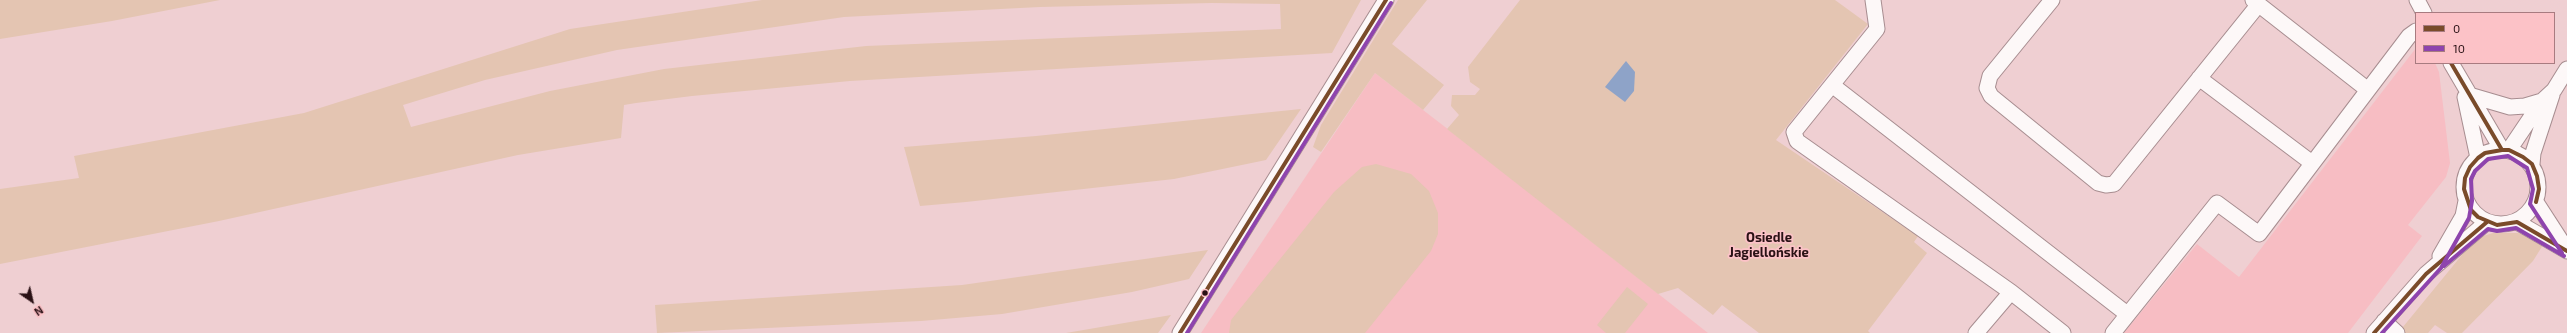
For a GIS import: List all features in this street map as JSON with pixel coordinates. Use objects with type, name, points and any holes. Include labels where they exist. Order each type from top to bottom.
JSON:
[{"type":"street","points":[[1180,333],[1386,0]]},
{"type":"street","points":[[2052,0],[1990,76],[1987,88],[1990,96],[2098,183],[2114,184],[2199,78],[2256,2],[2368,90]]},
{"type":"street","points":[[2417,0],[2423,12]]},
{"type":"street","points":[[1872,1],[1877,29],[1794,132],[1797,141],[1805,149],[2011,292],[2063,333]]},
{"type":"street","points":[[2113,333],[2217,204],[2259,234],[2409,36],[2415,32]]},
{"type":"street","points":[[2452,64],[2469,95],[2505,150]]},
{"type":"street","points":[[2505,150],[2542,101],[2554,90],[2567,70]]},
{"type":"street","points":[[2199,78],[2312,163]]},
{"type":"street","points":[[2461,82],[2478,158]]},
{"type":"street","points":[[1832,85],[2127,314]]},
{"type":"street","points":[[2532,164],[2533,153],[2554,90]]},
{"type":"street","points":[[2469,95],[2510,107],[2525,106],[2542,101]]},
{"type":"street","points":[[2436,265],[2463,216],[2466,201],[2464,190],[2465,178],[2470,167],[2478,158],[2485,153],[2505,150],[2523,156],[2532,164],[2538,176],[2539,189],[2536,202],[2525,217],[2517,222],[2507,224],[2487,222],[2475,214],[2466,201]]},
{"type":"street","points":[[2536,202],[2567,250]]},
{"type":"street","points":[[2374,333],[2436,265],[2487,222]]},
{"type":"street","points":[[2517,222],[2567,250]]},
{"type":"street","points":[[1976,333],[2011,292]]},
{"type":"street","points":[[2384,321],[2397,333]]},
{"type":"shaded area","points":[[0,0],[220,0],[112,21],[0,39]]},
{"type":"shaded area","points":[[762,0],[1361,0],[1332,53],[850,81],[692,96],[636,103],[624,105],[621,138],[518,155],[219,221],[0,264],[0,189],[79,178],[74,156],[304,113],[570,29]],"holes":[[[1212,3],[1280,4],[1281,29],[866,46],[664,69],[550,91],[411,127],[403,105],[485,80],[617,50],[844,17],[1040,7]]]},
{"type":"shaded area","points":[[1398,0],[1427,0],[1392,44],[1444,85],[1423,110],[1375,73],[1321,152],[1313,147],[1321,125]]},
{"type":"shaded area","points":[[1520,0],[1835,0],[1868,24],[1776,140],[1918,236],[1914,242],[1927,253],[1868,331],[1870,333],[1759,333],[1722,305],[1713,315],[1678,288],[1658,294],[1447,129],[1459,115],[1451,106],[1452,95],[1475,95],[1480,89],[1470,82],[1468,67]]},
{"type":"shaded area","points":[[2415,49],[2415,64],[2435,64],[2439,72],[2450,163],[2446,177],[2408,225],[2422,236],[2348,333],[2124,333],[2197,244],[2239,277]]},
{"type":"shaded area","points":[[1375,73],[1510,177],[1708,333],[1201,333]]},
{"type":"shaded area","points":[[1301,109],[1266,160],[1174,179],[966,202],[920,206],[904,147],[1036,136]]},
{"type":"shaded area","points":[[1376,164],[1411,174],[1429,191],[1438,213],[1438,234],[1431,251],[1365,333],[1229,333],[1231,320],[1334,192],[1362,167]]},
{"type":"shaded area","points":[[2493,233],[2518,233],[2534,238],[2543,245],[2533,261],[2462,333],[2447,333],[2435,325],[2428,333],[2398,333],[2477,238]]},
{"type":"shaded area","points":[[1208,250],[1189,279],[1132,292],[1002,314],[921,321],[657,333],[655,305],[962,285]]},
{"type":"shaded area","points":[[1627,287],[1648,304],[1625,333],[1606,333],[1597,325]]},
{"type":"shaded area","points":[[1171,315],[1158,333],[1066,333]]},
{"type":"water","points":[[1626,61],[1635,72],[1634,91],[1625,102],[1605,87]]},
{"type":"transit line","name":"0","points":[[1180,333],[1386,0]]},
{"type":"transit line","name":"10","points":[[1187,333],[1391,3]]},
{"type":"transit line","name":"0","points":[[2452,64],[2502,150]]},
{"type":"transit line","name":"0","points":[[2517,222],[2497,225],[2478,217],[2471,210],[2464,189],[2465,178],[2470,167],[2478,158],[2485,153],[2502,150],[2509,150],[2523,157],[2532,164],[2537,176],[2539,189],[2536,202]]},
{"type":"transit line","name":"10","points":[[2382,333],[2441,268],[2469,218],[2472,201],[2471,179],[2475,171],[2488,159],[2508,156],[2527,168],[2533,189],[2530,204],[2562,253]]},
{"type":"transit line","name":"0","points":[[2374,333],[2426,274],[2487,222]]},
{"type":"transit line","name":"0","points":[[2517,222],[2567,251]]},
{"type":"transit line","name":"10","points":[[2444,266],[2488,229],[2497,231],[2516,228],[2564,256]]},
{"type":"district","name":"Osiedle Jagiellońskie","points":[[1769,246]]}]
